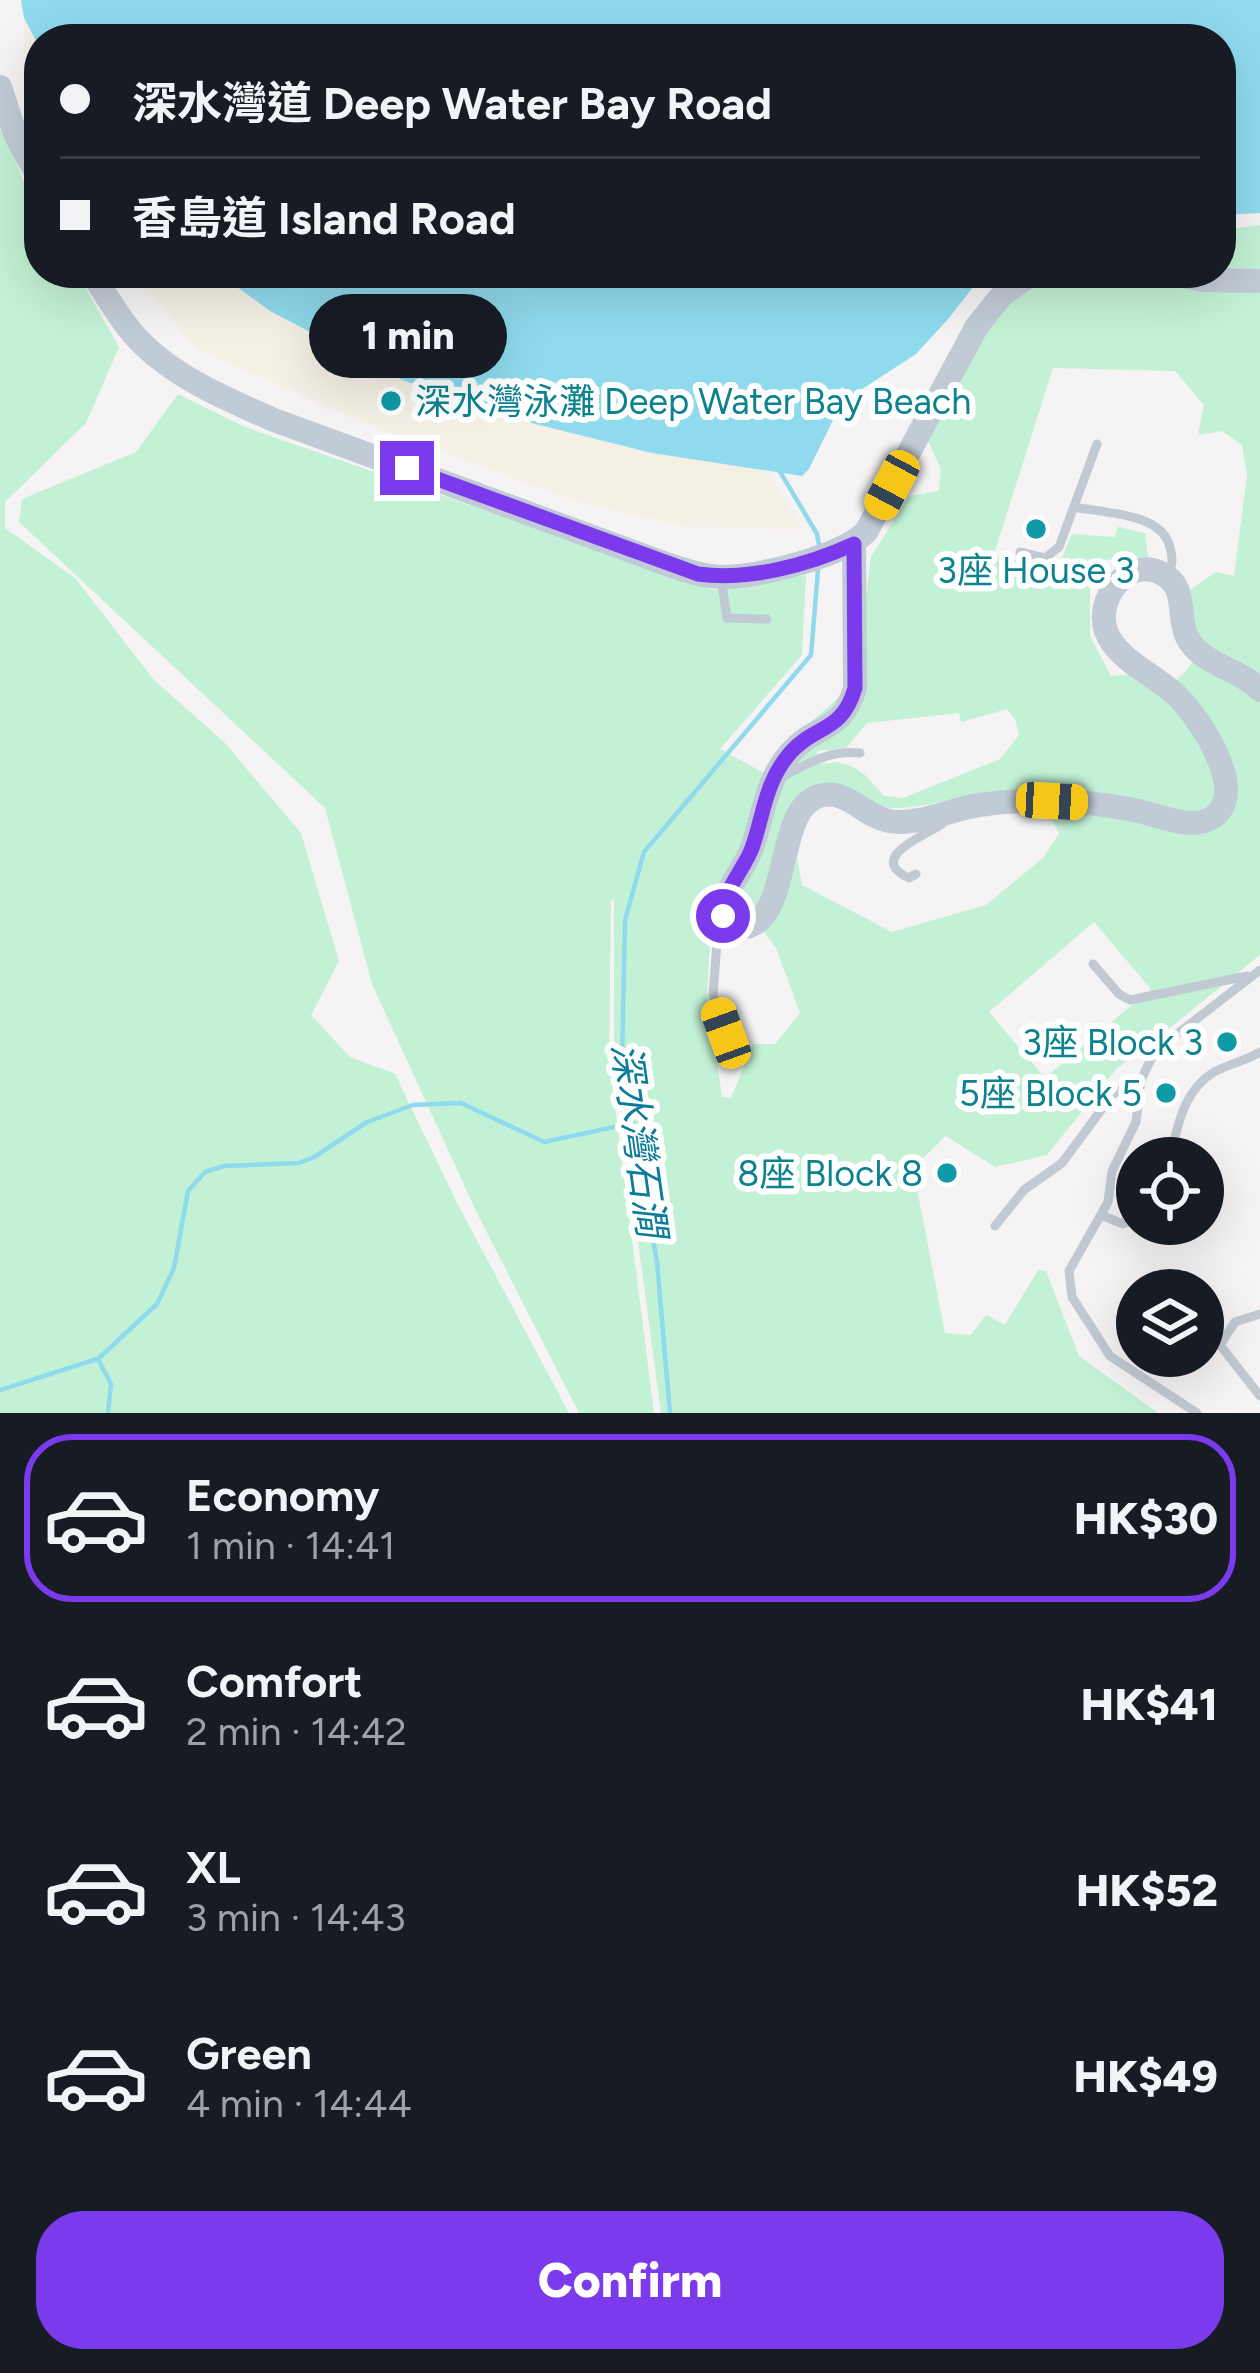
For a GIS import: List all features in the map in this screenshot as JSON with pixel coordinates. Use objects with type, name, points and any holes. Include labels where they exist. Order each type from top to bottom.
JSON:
[{"type":"street","points":[[0,87],[24,151]]},
{"type":"street","points":[[102,288],[136,337],[169,365],[224,398],[669,565],[721,577],[807,561],[854,544],[875,518],[977,326],[1012,288]]},
{"type":"street","points":[[854,544],[853,697],[838,720],[793,749],[772,780],[752,848],[723,905],[730,926],[752,926],[763,914],[779,882],[798,813],[816,796],[838,795],[878,818],[897,822],[1019,801],[1085,802],[1193,823],[1218,813],[1227,796],[1227,779],[1191,711],[1115,646],[1105,629],[1103,609],[1111,590],[1134,572],[1153,570],[1166,576],[1180,594],[1184,630],[1193,646],[1260,690]]},
{"type":"lane","points":[[1020,553],[1045,558],[1055,552],[1096,444]]},
{"type":"lane","points":[[1074,507],[1157,526],[1166,535],[1173,560],[1166,576]]},
{"type":"lane","points":[[721,577],[727,618],[767,619]]},
{"type":"lane","points":[[772,780],[821,756],[860,754]]},
{"type":"lane","points":[[916,874],[909,878],[897,871],[897,850],[939,826],[953,809]]},
{"type":"lane","points":[[722,912],[712,989],[726,1033]]},
{"type":"lane","points":[[1093,964],[1130,1000],[1256,972]]},
{"type":"lane","points":[[1197,1413],[1115,1361],[1072,1297],[1068,1279],[1071,1264],[1108,1202],[1115,1159],[1136,1122],[1145,1069],[1159,1049],[1256,972]]},
{"type":"lane","points":[[1175,1137],[1194,1089],[1211,1074],[1260,1052]]},
{"type":"lane","points":[[995,1226],[1024,1190],[1062,1162],[1113,1094],[1140,1086]]},
{"type":"lane","points":[[1101,1215],[1116,1221]]},
{"type":"lane","points":[[1260,1314],[1235,1322],[1220,1345],[1260,1396]]},
{"type":"green space","points":[[0,121],[24,182],[24,288],[86,288],[119,347],[86,423],[5,502],[5,528],[75,578],[154,680],[224,742],[301,833],[339,961],[311,1015],[350,1057],[395,1074],[457,1203],[569,1413],[0,1413]]},
{"type":"green space","points":[[1260,225],[1260,955],[1117,1068],[1047,1155],[995,1167],[946,1136],[913,1168],[945,1333],[971,1335],[986,1315],[1005,1325],[1038,1270],[1046,1271],[1079,1356],[1158,1413],[661,1413],[614,1061],[614,897],[609,1059],[654,1413],[579,1413],[477,1213],[372,984],[325,808],[19,522],[22,499],[136,452],[178,394],[245,427],[714,590],[806,575],[802,655],[720,749],[764,773],[789,741],[844,693],[862,632],[871,557],[909,496],[939,491],[941,470],[928,440],[996,316],[1028,288],[1236,288],[1236,228]],"holes":[[[1053,368],[1175,371],[1204,405],[1198,435],[1222,431],[1242,445],[1247,474],[1234,576],[1216,572],[1184,594],[1194,661],[1176,681],[1156,672],[1111,676],[1090,636],[1090,588],[1104,560],[1148,557],[1145,533],[1118,527],[1115,537],[1072,534],[1056,572],[994,554]],[[1007,709],[1019,735],[1000,759],[903,798],[884,796],[851,766],[819,764],[817,751],[846,748],[867,723],[959,713],[961,722]],[[997,791],[1036,802],[1059,834],[1043,858],[986,905],[892,932],[802,885],[796,852],[808,818],[834,799],[901,808]],[[1094,922],[1151,989],[1045,1078],[989,1012]],[[764,932],[776,948],[800,1013],[775,1044],[753,1044],[731,1098],[722,1097],[707,996],[710,943]]]},
{"type":"sand","name":"深水灣泳灘 Deep Water Bay Beach","points":[[147,288],[239,288],[270,311],[402,380],[531,423],[652,453],[766,469],[803,529],[688,527],[578,502],[367,424],[197,349]]},
{"type":"water","points":[[21,0],[1260,0],[1260,213],[1236,214],[1236,24],[27,24]]},
{"type":"water","points":[[239,288],[972,288],[916,354],[850,397],[843,387],[828,395],[834,418],[802,476],[652,453],[531,423],[402,380],[270,311]]},
{"type":"waterway","points":[[779,470],[817,534],[820,550]]},
{"type":"waterway","name":"深水灣石澗","points":[[670,1413],[657,1262],[622,1062],[625,920],[644,852],[811,655],[818,570]]},
{"type":"waterway","points":[[108,1413],[111,1384],[98,1359],[157,1304],[174,1268],[188,1191],[205,1172],[224,1166],[299,1163],[367,1122],[413,1105],[461,1103],[544,1142],[633,1123]]},
{"type":"waterway","points":[[0,1390],[97,1359]]},
{"type":"place","name":"深水灣泳灘 Deep Water Bay Beach","points":[[391,401]]},
{"type":"place","name":"3座 House 3","points":[[1036,529]]},
{"type":"place","name":"3座 Block 3","points":[[1227,1042]]},
{"type":"place","name":"5座 Block 5","points":[[1166,1093]]},
{"type":"place","name":"8座 Block 8","points":[[947,1173]]},
{"type":"route","points":[[407,468],[698,574],[747,575],[854,544],[853,697],[830,727],[793,749],[772,780],[752,848],[723,905],[723,916]]}]
